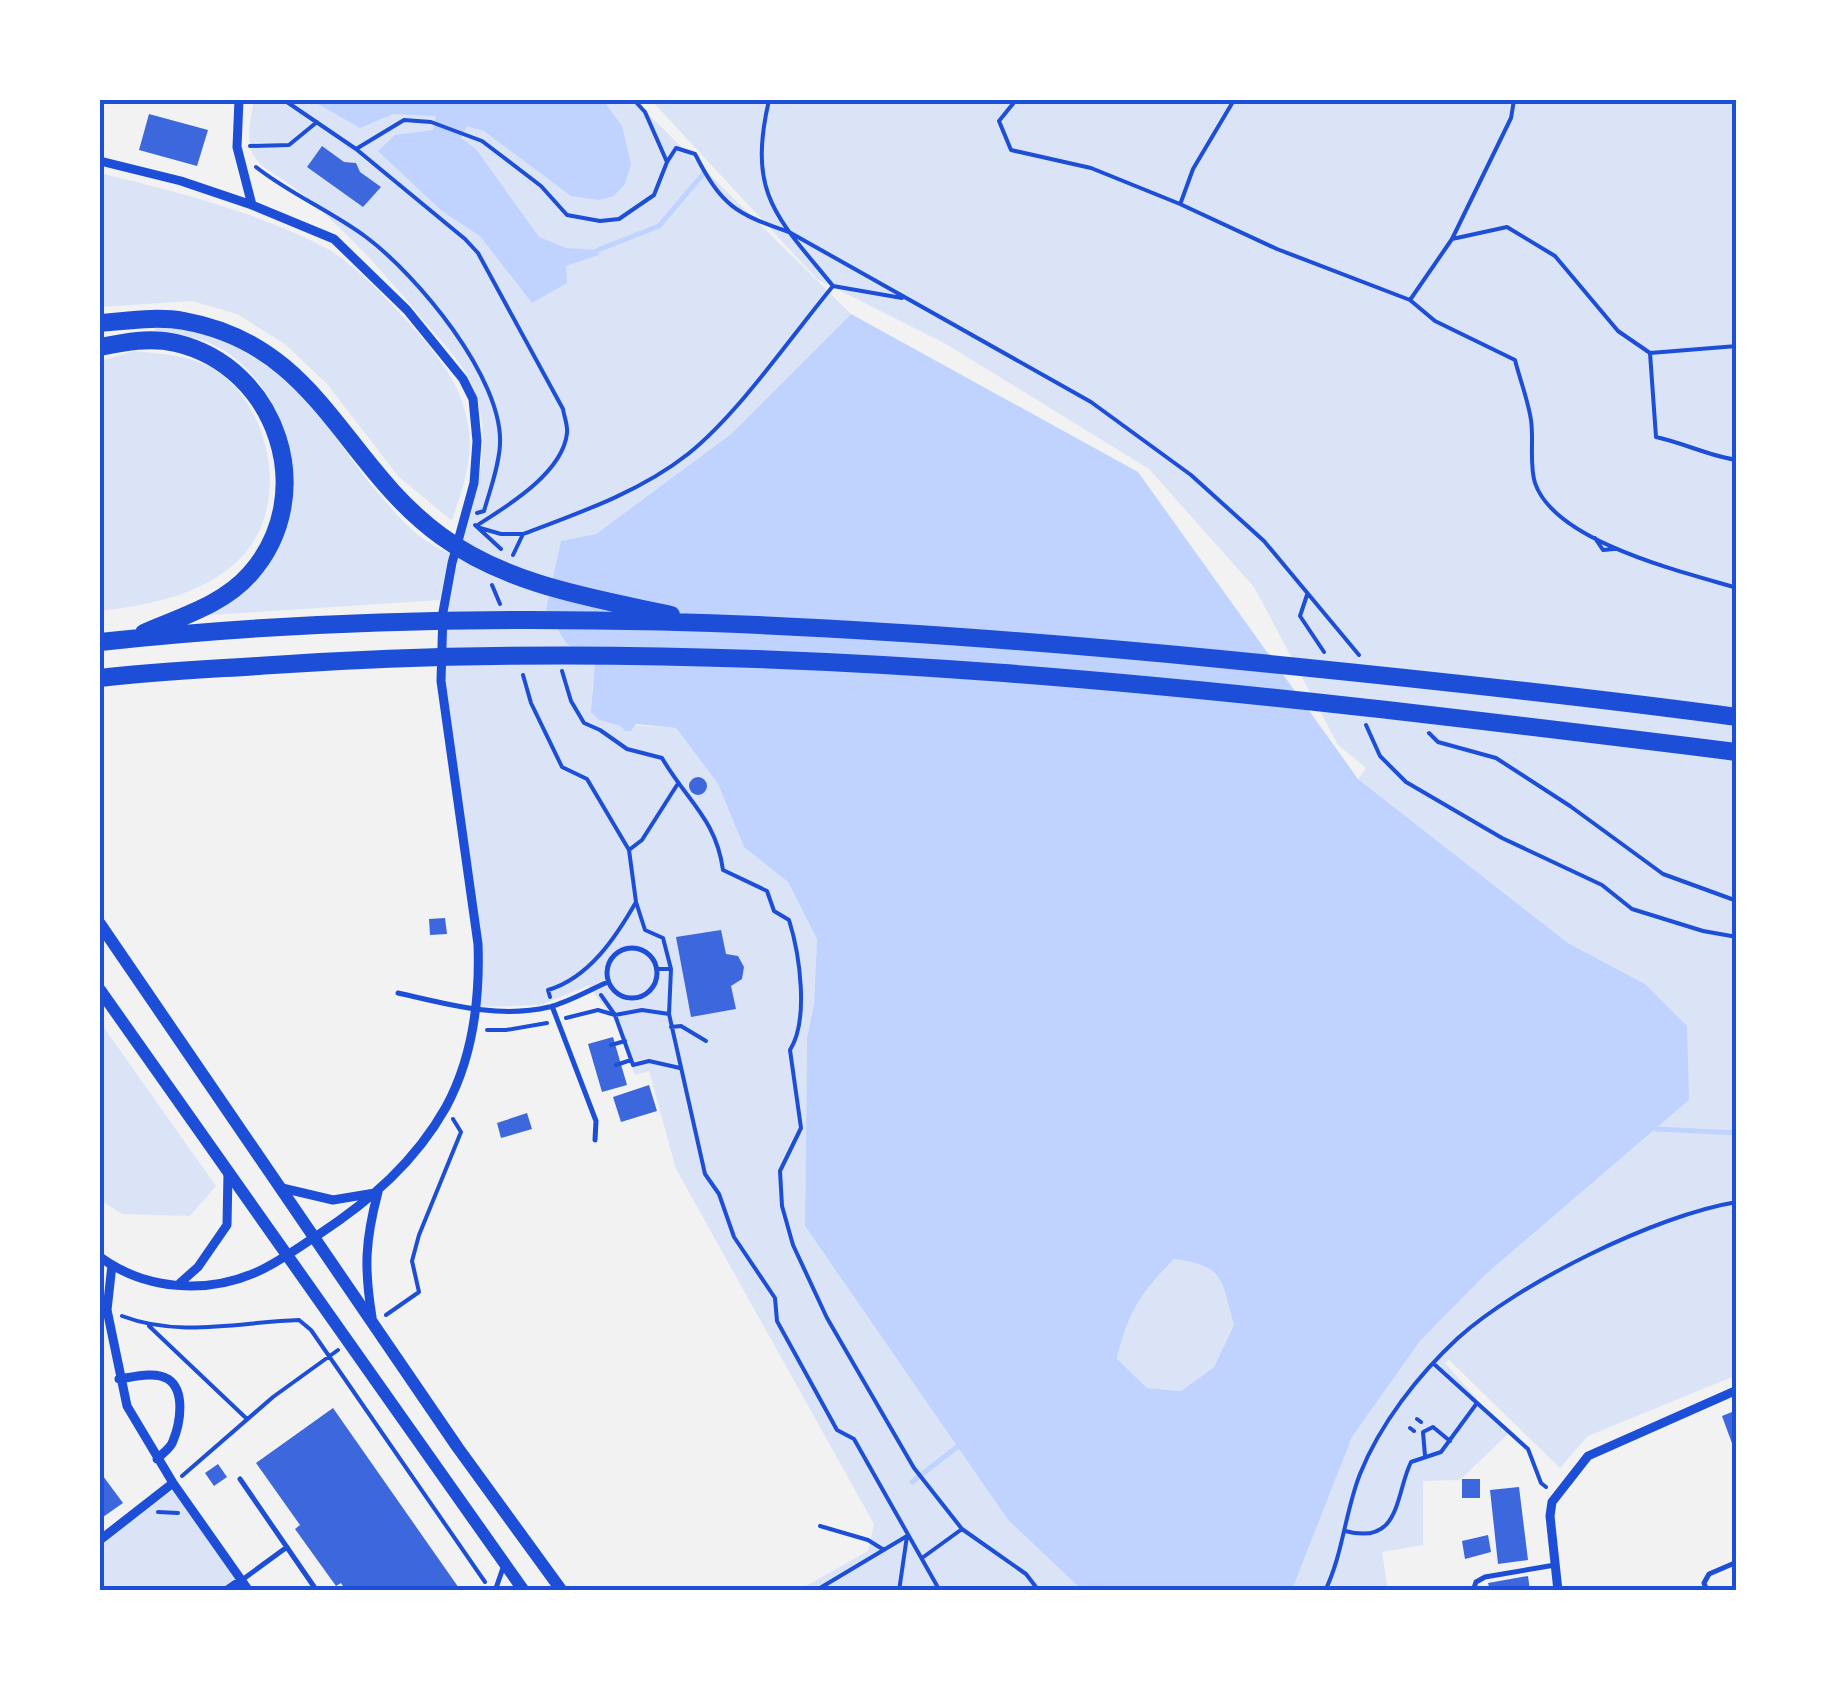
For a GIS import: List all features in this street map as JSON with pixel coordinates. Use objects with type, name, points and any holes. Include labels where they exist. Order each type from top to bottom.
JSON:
[{"type":"highway","points":[[100,322],[180,320],[224,330],[263,349],[295,374],[321,402],[371,469],[405,506],[466,553],[522,579],[706,622]]},
{"type":"highway","points":[[100,347],[140,340],[174,342],[220,362],[244,380],[265,404],[286,470],[282,511],[270,548],[249,576],[220,600],[129,639]]},
{"type":"highway","points":[[100,642],[385,622],[706,622],[843,627],[1061,644],[1737,716]]},
{"type":"highway","points":[[100,678],[387,657],[631,654],[890,663],[1250,696],[1737,752]]},
{"type":"main road","points":[[100,924],[374,1327],[562,1591]]},
{"type":"main road","points":[[100,990],[524,1591]]},
{"type":"street","points":[[239,100],[237,148],[252,205]]},
{"type":"street","points":[[100,160],[181,181],[334,239],[407,310],[450,360],[473,399],[477,441],[474,483],[455,547],[444,612],[441,681],[478,944],[477,1009],[461,1070],[446,1106],[418,1152],[378,1192],[258,1272],[226,1282],[158,1285],[100,1256]]},
{"type":"street","points":[[178,1285],[198,1267],[227,1226],[228,1173]]},
{"type":"street","points":[[282,1188],[333,1200],[378,1192]]},
{"type":"street","points":[[374,1327],[364,1270],[378,1192]]},
{"type":"street","points":[[112,1265],[107,1310],[127,1406],[157,1459],[249,1591]]},
{"type":"street","points":[[119,1379],[155,1375],[168,1379],[178,1392],[180,1413],[173,1444],[157,1459]]},
{"type":"street","points":[[1558,1591],[1550,1516],[1556,1493],[1588,1456],[1737,1390]]},
{"type":"street","points":[[100,1540],[173,1483]]},
{"type":"street","points":[[226,1591],[242,1580]]},
{"type":"lane","points":[[622,950],[642,950],[652,958],[657,970],[653,988],[637,998],[622,996],[608,982],[610,961],[622,950]]},
{"type":"lane","points":[[398,994],[477,1009],[505,1010],[552,1006],[608,982]]},
{"type":"lane","points":[[552,1006],[596,1121],[595,1140]]},
{"type":"lane","points":[[240,1479],[317,1591]]},
{"type":"lane","points":[[242,1580],[287,1547]]},
{"type":"lane","points":[[493,1591],[505,1562]]},
{"type":"lane","points":[[1707,1591],[1704,1583],[1709,1574],[1737,1562]]},
{"type":"lane","points":[[1474,1591],[1476,1582],[1485,1576],[1555,1564]]},
{"type":"path","points":[[284,100],[356,149],[478,253],[563,409],[567,434],[534,487],[476,526],[501,534],[523,534],[612,499],[687,455],[719,424],[833,286]]},
{"type":"path","points":[[634,100],[646,112],[667,162]]},
{"type":"path","points":[[769,100],[761,151],[771,208],[833,286],[907,299]]},
{"type":"path","points":[[1016,100],[1000,121],[1012,150],[1091,168],[1277,250],[1410,300],[1436,320],[1515,360],[1531,418],[1535,484],[1561,518],[1618,549],[1737,588]]},
{"type":"path","points":[[1180,204],[1193,169],[1234,100]]},
{"type":"path","points":[[1410,300],[1452,239],[1511,118],[1514,100]]},
{"type":"path","points":[[356,149],[404,120],[431,122],[482,142],[542,186],[567,215],[600,221],[619,218],[654,195],[676,148],[695,154],[712,188],[744,217],[789,232],[1091,402],[1163,454],[1264,542],[1360,657]]},
{"type":"path","points":[[237,148],[290,145],[317,122]]},
{"type":"path","points":[[1452,239],[1507,227],[1555,256],[1618,330],[1650,353],[1737,346]]},
{"type":"path","points":[[1650,353],[1656,437],[1737,460]]},
{"type":"path","points":[[512,558],[523,534]]},
{"type":"path","points":[[502,607],[505,590]]},
{"type":"path","points":[[1307,594],[1300,616],[1328,658]]},
{"type":"path","points":[[522,671],[531,703],[562,767],[587,779],[629,850],[644,930],[663,938],[672,970],[668,1014],[705,1174],[719,1194],[726,1223],[775,1298],[777,1321],[837,1430],[854,1439],[940,1591]]},
{"type":"path","points":[[1366,724],[1380,756],[1406,782],[1502,838],[1602,884],[1632,908],[1703,931],[1737,937]]},
{"type":"path","points":[[1427,730],[1438,742],[1496,758],[1664,874],[1737,900]]},
{"type":"path","points":[[629,850],[642,840],[677,784],[713,830],[723,870],[767,891],[774,911],[789,920],[801,985],[800,1035],[790,1050],[801,1128],[780,1171],[782,1206],[793,1245],[827,1318],[914,1468],[962,1530],[1026,1574],[1039,1591]]},
{"type":"path","points":[[552,1006],[548,990],[581,973],[618,934],[636,902]]},
{"type":"path","points":[[657,970],[672,970]]},
{"type":"path","points":[[595,987],[615,1015],[632,1062]]},
{"type":"path","points":[[472,1030],[506,1030],[598,1010],[615,1015],[642,1010],[668,1014]]},
{"type":"path","points":[[671,1027],[681,1026],[706,1042]]},
{"type":"path","points":[[611,1045],[625,1042]]},
{"type":"path","points":[[616,1064],[649,1061],[674,1070],[681,1068]]},
{"type":"path","points":[[622,1068],[632,1062]]},
{"type":"path","points":[[402,1304],[420,1292],[412,1262],[461,1132],[446,1106]]},
{"type":"path","points":[[1324,1591],[1360,1475],[1394,1411],[1459,1338],[1503,1305],[1596,1251],[1700,1208],[1737,1202]]},
{"type":"path","points":[[107,1310],[149,1326],[187,1330],[299,1320],[311,1330],[493,1591]]},
{"type":"path","points":[[149,1326],[247,1419]]},
{"type":"path","points":[[1434,1364],[1528,1449],[1541,1483],[1556,1493]]},
{"type":"path","points":[[173,1483],[273,1397]]},
{"type":"path","points":[[1345,1531],[1368,1534],[1390,1521],[1397,1512],[1409,1466],[1415,1459],[1441,1452],[1476,1403]]},
{"type":"path","points":[[1425,1456],[1423,1432],[1434,1427],[1450,1441]]},
{"type":"path","points":[[134,1516],[194,1513]]},
{"type":"path","points":[[820,1526],[868,1540],[884,1550]]},
{"type":"path","points":[[922,1558],[962,1530]]},
{"type":"path","points":[[814,1591],[907,1536]]},
{"type":"path","points":[[899,1591],[907,1536]]},
{"type":"shaded area","points":[[254,100],[634,100],[851,314],[731,434],[596,534],[561,541],[596,662],[592,690],[599,720],[676,728],[718,784],[744,847],[788,882],[817,939],[814,1001],[807,1038],[805,1226],[1008,1520],[1083,1591],[797,1591],[868,1551],[874,1524],[676,1169],[649,1071],[635,1075],[613,1018],[588,986],[540,1005],[480,1007],[481,938],[447,730],[444,688],[451,588],[481,468],[480,409],[470,381],[449,350],[362,250],[310,201],[255,158],[249,133]]},
{"type":"shaded area","points":[[651,100],[1737,100],[1737,1375],[1588,1436],[1560,1468],[1449,1360],[1445,1363],[1508,1434],[1460,1480],[1423,1481],[1423,1545],[1382,1552],[1388,1591],[1273,1591],[1294,1585],[1352,1437],[1420,1341],[1485,1275],[1689,1100],[1645,984],[1568,943],[1358,779],[1366,768],[1338,745],[1254,587],[1149,469],[946,344],[817,279]]},
{"type":"shaded area","points":[[100,173],[272,223],[326,248],[374,286],[435,354],[462,402],[469,431],[469,454],[452,521],[398,476],[327,384],[285,344],[237,314],[192,301],[100,307]]},
{"type":"shaded area","points":[[154,324],[230,340],[254,353],[295,387],[394,512],[419,535],[449,553],[440,600],[197,616],[226,605],[255,581],[275,551],[287,517],[291,481],[287,444],[275,409],[255,378],[228,353],[202,341],[155,331]]},
{"type":"shaded area","points":[[134,351],[197,361],[234,386],[261,430],[270,482],[267,508],[259,532],[245,553],[215,579],[159,601],[100,611],[100,361]]},
{"type":"shaded area","points":[[100,1022],[216,1186],[190,1216],[122,1214],[100,1200]]},
{"type":"shaded area","points":[[1174,1259],[1212,1271],[1223,1286],[1234,1325],[1214,1367],[1181,1391],[1147,1388],[1117,1360],[1137,1305]]},
{"type":"shaded area","points":[[173,1490],[236,1580],[221,1591],[100,1591],[100,1543]]},
{"type":"water","points":[[311,100],[603,100],[622,126],[631,164],[625,184],[614,196],[599,200],[571,196],[484,131],[467,126],[461,138],[476,149],[539,237],[566,248],[598,250],[599,255],[566,266],[567,283],[532,303],[480,236],[442,211],[378,151],[395,135],[433,130],[436,116],[393,114],[360,128]]},
{"type":"water","points":[[851,314],[1138,472],[1358,779],[1568,943],[1645,984],[1687,1026],[1689,1100],[1485,1275],[1420,1341],[1352,1437],[1294,1585],[1273,1591],[1083,1591],[1008,1520],[805,1226],[807,1038],[814,1003],[817,939],[788,882],[744,847],[718,784],[676,728],[636,724],[631,731],[625,731],[621,726],[599,720],[591,712],[595,662],[566,643],[546,610],[561,541],[596,534],[731,434]],"holes":[[[1174,1259],[1191,1262],[1218,1277],[1234,1325],[1214,1367],[1181,1391],[1147,1388],[1117,1359],[1126,1328],[1144,1294]]]},
{"type":"building","points":[[149,114],[208,130],[197,166],[139,150]]},
{"type":"building","points":[[322,146],[344,162],[356,163],[360,172],[381,187],[363,207],[307,167]]},
{"type":"building","points":[[698,777],[707,786],[698,795],[689,786]]},
{"type":"building","points":[[445,918],[447,934],[430,935],[429,919]]},
{"type":"building","points":[[721,930],[726,954],[738,956],[744,967],[742,979],[731,986],[736,1009],[691,1017],[676,937]]},
{"type":"building","points":[[613,1037],[627,1085],[602,1092],[588,1044]]},
{"type":"building","points":[[649,1085],[657,1111],[621,1122],[613,1097]]},
{"type":"building","points":[[527,1113],[532,1129],[501,1138],[497,1123]]},
{"type":"building","points":[[333,1408],[461,1591],[346,1591],[341,1583],[336,1586],[295,1529],[300,1525],[256,1463]]},
{"type":"building","points":[[1737,1410],[1737,1445],[1733,1446],[1722,1416]]},
{"type":"building","points":[[218,1464],[227,1477],[214,1486],[205,1473]]},
{"type":"building","points":[[100,1472],[123,1503],[103,1517],[100,1513]]},
{"type":"building","points":[[1462,1479],[1480,1479],[1480,1498],[1462,1498]]},
{"type":"building","points":[[1519,1487],[1528,1560],[1498,1564],[1490,1490]]},
{"type":"building","points":[[1488,1535],[1491,1552],[1465,1559],[1462,1541]]},
{"type":"building","points":[[1528,1576],[1530,1591],[1490,1591],[1488,1583]]},
{"type":"waterway","points":[[598,250],[659,226],[704,173]]},
{"type":"waterway","points":[[1656,1129],[1737,1133]]},
{"type":"waterway","points":[[912,1482],[957,1447]]}]
